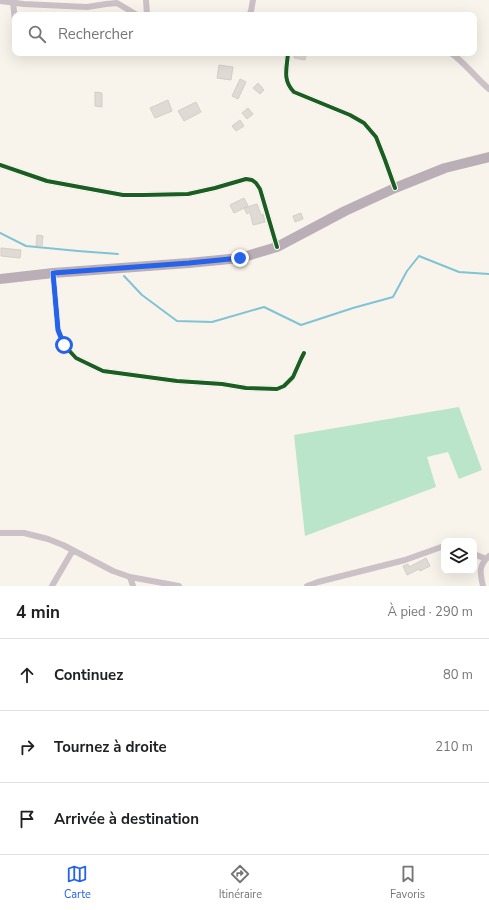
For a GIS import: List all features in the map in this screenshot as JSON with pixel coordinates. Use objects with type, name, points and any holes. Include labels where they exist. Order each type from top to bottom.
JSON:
[{"type":"main road","points":[[0,279],[53,273],[240,258],[277,247],[345,211],[394,188],[445,168],[489,157]]},
{"type":"street","points":[[146,0],[147,12]]},
{"type":"street","points":[[250,12],[253,0]]},
{"type":"street","points":[[0,1],[87,7],[104,2],[117,3],[132,12]]},
{"type":"street","points":[[13,3],[14,12]]},
{"type":"street","points":[[288,56],[286,83],[290,88],[294,92],[350,115],[364,123],[376,137],[394,188]]},
{"type":"street","points":[[455,56],[489,89]]},
{"type":"street","points":[[0,165],[47,181],[123,195],[188,194],[246,179],[252,180],[260,189],[277,247]]},
{"type":"street","points":[[53,273],[58,330],[64,345],[76,358],[103,371],[177,381],[222,384],[246,388],[277,389],[284,386],[293,377],[304,353]]},
{"type":"street","points":[[0,533],[24,533],[48,540],[63,545],[113,571],[130,577],[179,586]]},
{"type":"street","points":[[307,586],[405,560],[441,547]]},
{"type":"street","points":[[52,586],[73,550]]},
{"type":"street","points":[[477,555],[488,558],[482,565],[480,573],[483,586]]},
{"type":"street","points":[[130,577],[133,586]]},
{"type":"green space","points":[[459,407],[482,470],[459,479],[448,452],[427,457],[436,487],[305,536],[294,435]]},
{"type":"building","points":[[294,56],[306,56],[305,60],[294,58]]},
{"type":"building","points":[[219,65],[233,67],[231,80],[217,78]]},
{"type":"building","points":[[240,79],[246,82],[238,99],[232,96]]},
{"type":"building","points":[[258,83],[264,90],[260,94],[253,88]]},
{"type":"building","points":[[95,92],[102,93],[102,107],[95,106]]},
{"type":"building","points":[[168,100],[172,111],[155,118],[150,108]]},
{"type":"building","points":[[196,102],[201,112],[184,121],[178,111]]},
{"type":"building","points":[[248,108],[253,114],[247,119],[242,113]]},
{"type":"building","points":[[240,120],[244,126],[236,131],[232,126]]},
{"type":"building","points":[[244,198],[248,206],[234,213],[230,205]]},
{"type":"building","points":[[257,204],[261,215],[263,214],[265,222],[253,225],[250,212],[247,214],[244,208]]},
{"type":"building","points":[[301,213],[303,219],[295,222],[293,216]]},
{"type":"building","points":[[37,235],[43,236],[42,246],[36,246]]},
{"type":"building","points":[[1,248],[21,250],[20,258],[1,256]]},
{"type":"building","points":[[426,558],[430,566],[420,571],[419,569],[407,575],[403,566],[408,564],[409,567]]},
{"type":"waterway","points":[[0,233],[26,246],[118,254]]},
{"type":"waterway","points":[[124,276],[142,295],[177,321],[212,322],[264,307],[301,325],[393,297],[407,271],[419,256],[459,272],[489,274]]},
{"type":"cycle path","points":[[288,56],[286,74],[288,83],[294,92],[350,115],[364,123],[376,137],[395,188]]},
{"type":"cycle path","points":[[0,165],[47,181],[123,195],[188,194],[246,179],[252,180],[260,189],[277,247]]},
{"type":"cycle path","points":[[53,273],[58,329],[64,345],[76,358],[103,371],[177,381],[222,384],[246,388],[277,389],[284,386],[293,377],[304,353]]},
{"type":"route","points":[[64,345],[58,330],[53,273],[240,258]]}]
